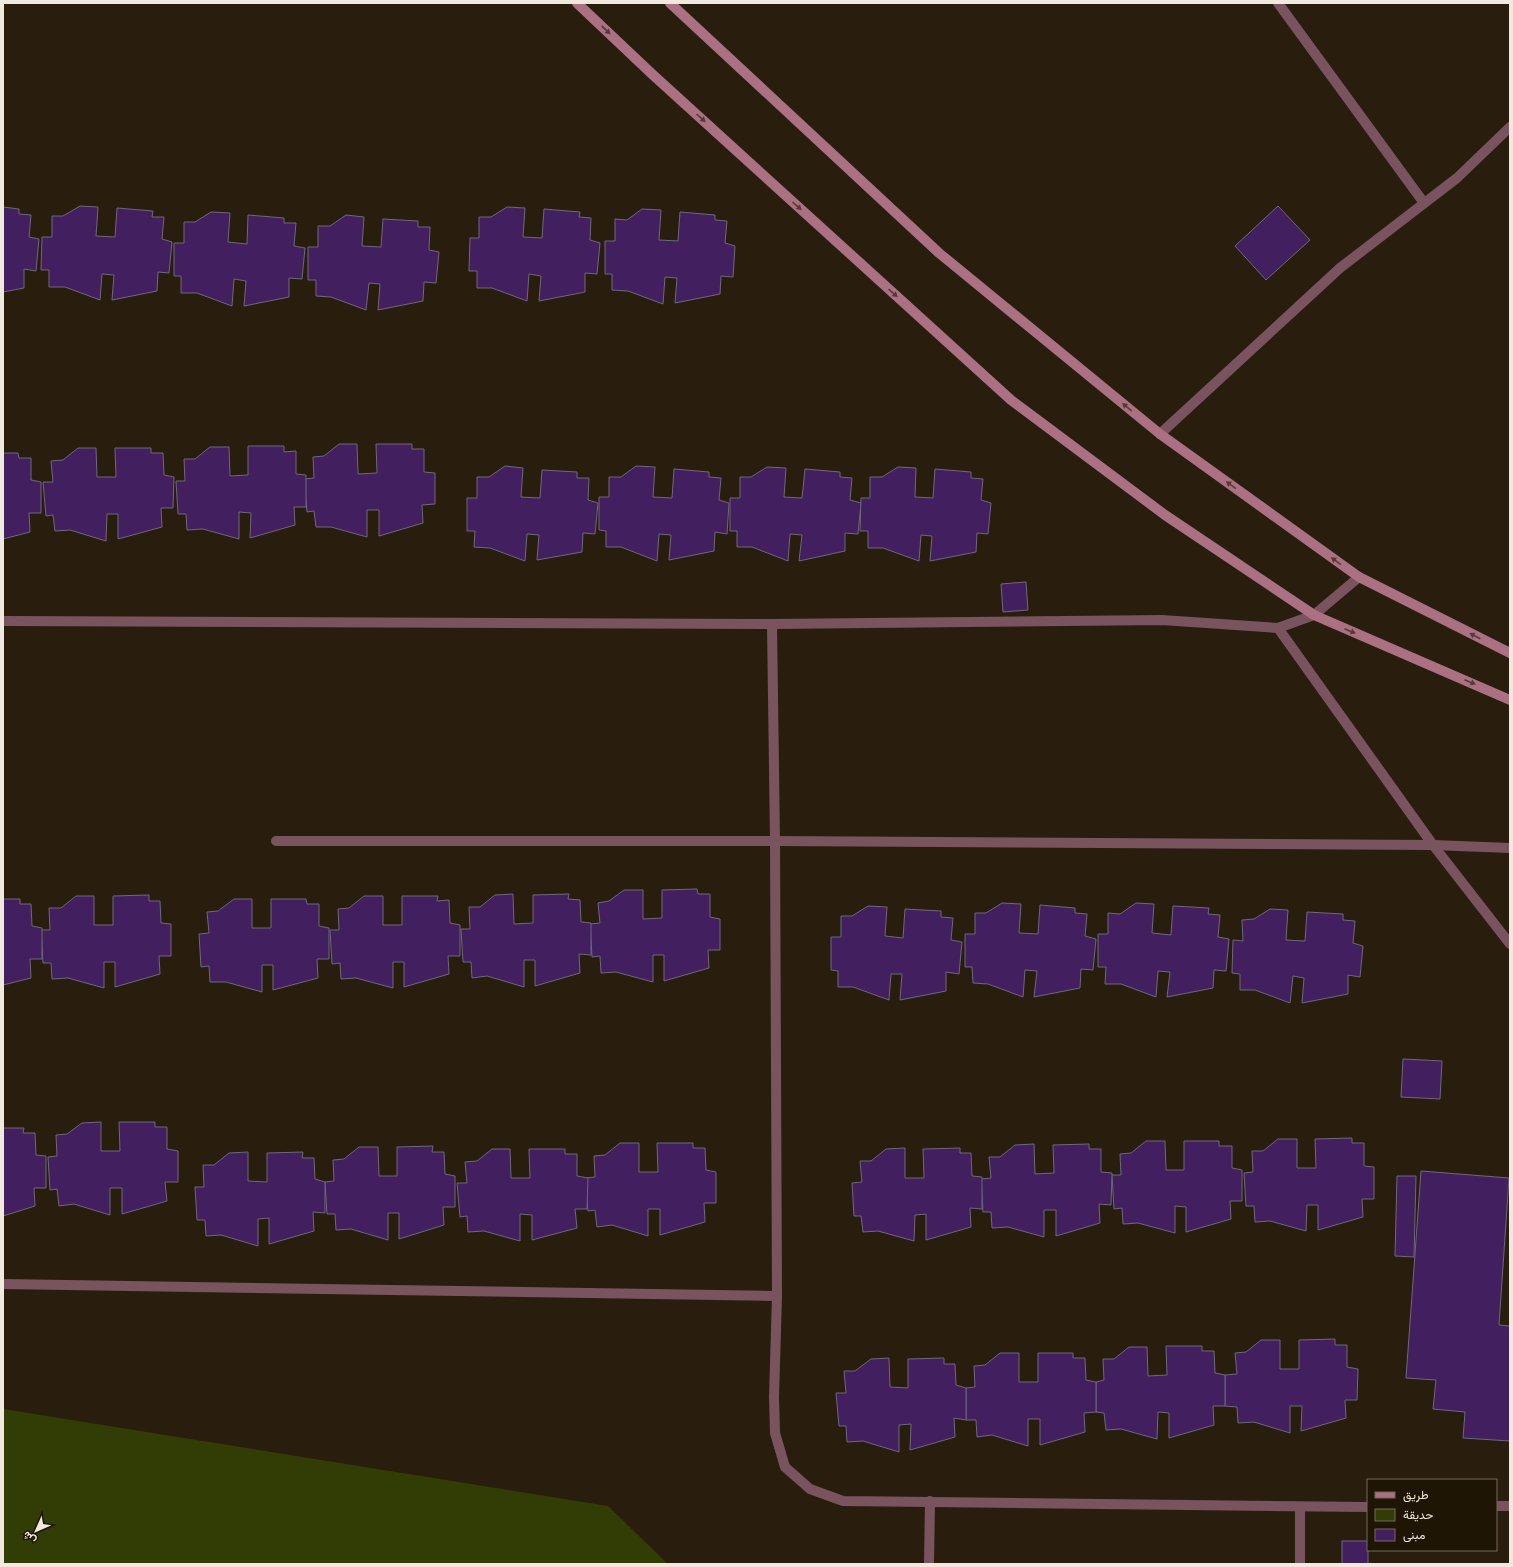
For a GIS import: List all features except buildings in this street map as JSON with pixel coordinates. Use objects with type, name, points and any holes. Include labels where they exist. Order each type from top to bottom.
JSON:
[{"type":"street","points":[[577,3],[652,74],[1011,400],[1165,515],[1314,615],[1510,700]]},
{"type":"street","points":[[670,3],[939,253],[1160,434],[1359,578],[1510,653]]},
{"type":"street","points":[[1278,3],[1424,203]]},
{"type":"street","points":[[1160,434],[1340,268],[1457,178],[1510,127]]},
{"type":"street","points":[[3,621],[772,624],[1162,620],[1278,628],[1314,615],[1359,578]]},
{"type":"street","points":[[772,624],[775,841],[777,1296],[774,1397],[775,1433],[785,1467],[810,1489],[843,1502],[930,1501],[1300,1508],[1367,1507]]},
{"type":"street","points":[[1278,628],[1432,845],[1510,944]]},
{"type":"street","points":[[276,841],[775,841],[1432,845],[1510,848]]},
{"type":"street","points":[[3,1284],[777,1296]]},
{"type":"street","points":[[929,1564],[930,1501]]},
{"type":"street","points":[[1497,1506],[1510,1506]]},
{"type":"street","points":[[1300,1508],[1300,1564]]},
{"type":"green space","points":[[3,1409],[608,1506],[668,1564],[3,1564]]}]
